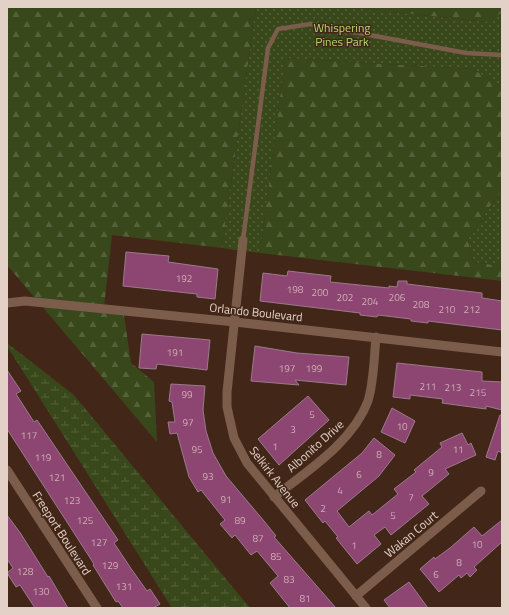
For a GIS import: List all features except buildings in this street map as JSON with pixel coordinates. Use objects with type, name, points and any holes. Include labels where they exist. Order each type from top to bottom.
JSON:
[{"type":"street","name":"Selkirk Avenue","points":[[243,240],[236,322],[227,392],[229,423],[239,451],[274,497],[366,608]]},
{"type":"street","name":"Orlando Boulevard","points":[[7,303],[25,301],[236,322],[502,352]]},
{"type":"street","name":"Albonito Drive","points":[[274,497],[337,446],[358,422],[368,400],[371,387],[376,337]]},
{"type":"street","name":"Freeport Boulevard","points":[[7,470],[97,608]]},
{"type":"street","name":"Wakan Court","points":[[356,596],[481,491]]},
{"type":"lane","points":[[243,240],[268,48],[278,29],[311,24],[466,53],[502,55]]},
{"type":"green space","points":[[7,7],[256,7],[222,248],[112,235],[104,307],[123,308],[131,363],[154,382],[157,442],[7,265]]},
{"type":"green space","name":"Whispering Pines Park","points":[[256,7],[343,7],[486,22],[502,13],[502,87],[473,69],[285,58],[260,253],[222,248]]},
{"type":"green space","points":[[343,7],[502,7],[502,13],[487,22]]},
{"type":"green space","points":[[285,58],[473,69],[502,87],[502,189],[468,239],[473,262],[502,266],[502,281],[260,253]]},
{"type":"green space","points":[[502,189],[502,266],[473,262],[468,239]]},
{"type":"green space","points":[[7,343],[74,395],[250,608],[172,608],[7,346]]}]
